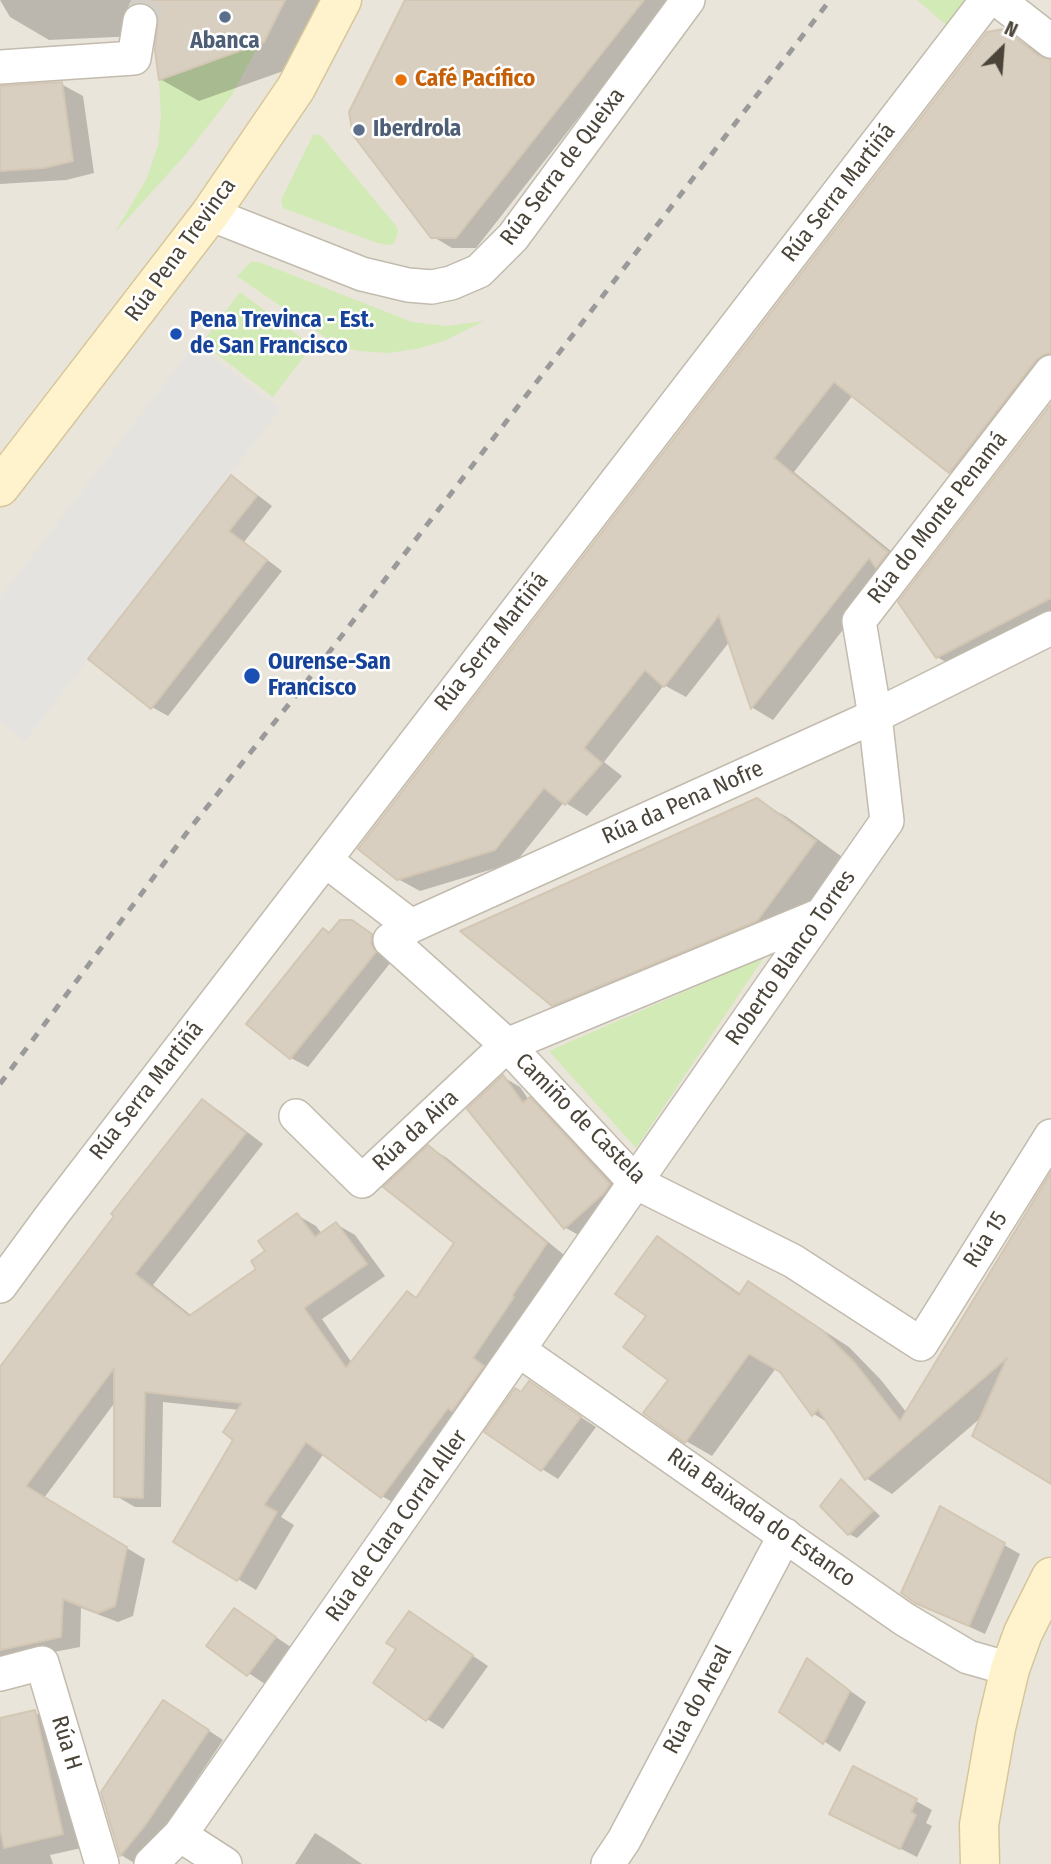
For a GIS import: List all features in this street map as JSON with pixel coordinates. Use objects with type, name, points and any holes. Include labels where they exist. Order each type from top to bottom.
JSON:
[{"type":"street","name":"Rúa Pena Trevinca","points":[[0,487],[210,214],[296,88],[342,0]]},
{"type":"street","name":"Rúa Serra de Queixa","points":[[210,214],[362,274],[408,285],[432,287],[479,271],[513,237],[688,0]]},
{"type":"street","name":"Rúa Serra Martiñá","points":[[0,1286],[60,1204],[987,0]]},
{"type":"street","points":[[998,0],[1051,41]]},
{"type":"street","points":[[0,67],[134,58],[140,22]]},
{"type":"street","name":"Rúa do Monte Penamá","points":[[875,716],[859,621],[1051,372]]},
{"type":"street","name":"Rúa da Pena Nofre","points":[[411,926],[875,716],[1051,628]]},
{"type":"street","name":"Roberto Blanco Torres","points":[[635,1182],[887,821],[875,716]]},
{"type":"street","points":[[325,859],[411,926]]},
{"type":"street","points":[[507,1045],[821,915]]},
{"type":"street","name":"Camiño de Castela","points":[[411,926],[390,940],[507,1045],[635,1182],[793,1261],[921,1344]]},
{"type":"street","name":"Rúa da Aira","points":[[296,1116],[362,1181],[507,1045]]},
{"type":"street","name":"Rúa 15","points":[[921,1344],[1051,1136]]},
{"type":"street","name":"Rúa de Clara Corral Aller","points":[[151,1864],[180,1835],[520,1351],[635,1182]]},
{"type":"street","name":"Rúa Baixada do Estanco","points":[[520,1351],[904,1619],[968,1657],[1010,1669]]},
{"type":"street","name":"Rúa do Areal","points":[[608,1864],[624,1840],[785,1535]]},
{"type":"street","points":[[980,1864],[979,1825],[996,1727],[1010,1669],[1023,1633],[1051,1577]]},
{"type":"street","name":"Rúa H","points":[[0,1674],[42,1663],[102,1864]]},
{"type":"street","points":[[987,1787],[1002,1864]]},
{"type":"street","points":[[180,1835],[225,1864]]},
{"type":"shaded area","points":[[0,0],[1051,0],[1051,1864],[0,1864]]},
{"type":"shaded area","points":[[195,344],[280,409],[25,741],[0,721],[0,598]]},
{"type":"green space","points":[[917,0],[973,0],[951,29]]},
{"type":"green space","points":[[259,44],[232,95],[186,154],[114,234],[146,180],[158,146],[161,115],[159,80]]},
{"type":"green space","points":[[313,135],[323,138],[397,227],[394,243],[377,243],[283,208],[281,200]]},
{"type":"green space","points":[[251,262],[259,262],[412,322],[447,326],[484,321],[444,341],[416,349],[388,353],[358,351],[338,346],[237,276]]},
{"type":"green space","points":[[240,292],[312,346],[273,397],[202,343]]},
{"type":"green space","points":[[764,957],[636,1148],[549,1051]]},
{"type":"building","points":[[148,0],[285,0],[264,42],[159,80],[155,50],[158,15]]},
{"type":"building","points":[[405,0],[644,0],[456,238],[431,238],[353,135],[349,112]]},
{"type":"building","points":[[1004,29],[1039,56],[1051,60],[1051,353],[1036,360],[949,473],[834,382],[774,458],[888,552],[876,568],[869,558],[751,709],[719,615],[664,687],[645,670],[584,748],[602,763],[565,805],[544,788],[495,850],[397,880],[358,849],[987,32]]},
{"type":"building","points":[[62,82],[73,161],[44,168],[0,171],[0,86]]},
{"type":"building","points":[[1051,404],[1051,598],[936,658],[898,602]]},
{"type":"building","name":"Ourense-San Francisco","points":[[231,475],[257,496],[229,531],[267,560],[151,709],[88,659]]},
{"type":"building","points":[[757,798],[816,841],[757,921],[552,1006],[460,931]]},
{"type":"building","points":[[340,920],[352,920],[372,934],[371,944],[376,952],[290,1059],[246,1024],[323,928],[329,933]]},
{"type":"building","points":[[503,1075],[523,1103],[530,1097],[610,1184],[604,1193],[564,1229],[467,1109]]},
{"type":"building","points":[[202,1099],[246,1133],[135,1274],[189,1316],[256,1269],[251,1261],[265,1251],[258,1241],[297,1213],[315,1237],[336,1222],[367,1264],[304,1308],[346,1368],[407,1291],[416,1298],[454,1243],[383,1187],[428,1145],[547,1243],[473,1358],[484,1366],[452,1411],[448,1408],[381,1498],[306,1442],[264,1505],[277,1512],[237,1581],[173,1542],[233,1440],[223,1432],[242,1403],[145,1392],[143,1498],[114,1497],[114,1368],[26,1486],[127,1547],[115,1606],[98,1613],[63,1599],[61,1637],[0,1650],[0,1367],[114,1216],[111,1214]]},
{"type":"building","points":[[1051,1172],[1051,1484],[972,1436],[1007,1358],[865,1480],[818,1409],[812,1416],[780,1372],[749,1354],[685,1443],[643,1413],[668,1380],[623,1347],[646,1316],[615,1294],[657,1236],[739,1295],[748,1281],[822,1330],[855,1363],[900,1421]]},
{"type":"building","points":[[529,1381],[581,1417],[541,1471],[484,1432],[515,1388],[521,1392]]},
{"type":"building","points":[[841,1479],[873,1511],[848,1535],[820,1506]]},
{"type":"building","points":[[940,1506],[1005,1543],[969,1626],[915,1603],[901,1593]]},
{"type":"building","points":[[234,1608],[276,1637],[247,1676],[206,1646]]},
{"type":"building","points":[[409,1611],[473,1655],[426,1721],[373,1683],[396,1649],[386,1643]]},
{"type":"building","points":[[807,1658],[850,1691],[823,1744],[779,1712]]},
{"type":"building","points":[[163,1700],[209,1730],[146,1824],[120,1856],[101,1792]]},
{"type":"building","points":[[35,1710],[63,1834],[4,1848],[0,1829],[0,1718]]},
{"type":"building","points":[[853,1766],[917,1799],[911,1812],[916,1815],[900,1849],[829,1814]]},
{"type":"tunnel","points":[[140,21],[149,0]]},
{"type":"railway","points":[[0,1084],[188,831],[297,694],[830,0]]},
{"type":"place","name":"Abanca","points":[[225,17]]},
{"type":"place","name":"Café Pacífico","points":[[401,80]]},
{"type":"place","name":"Iberdrola","points":[[359,130]]},
{"type":"place","name":"Pena Trevinca - Est. de San Francisco","points":[[176,334]]},
{"type":"place","name":"Ourense-San Francisco","points":[[252,676]]}]
